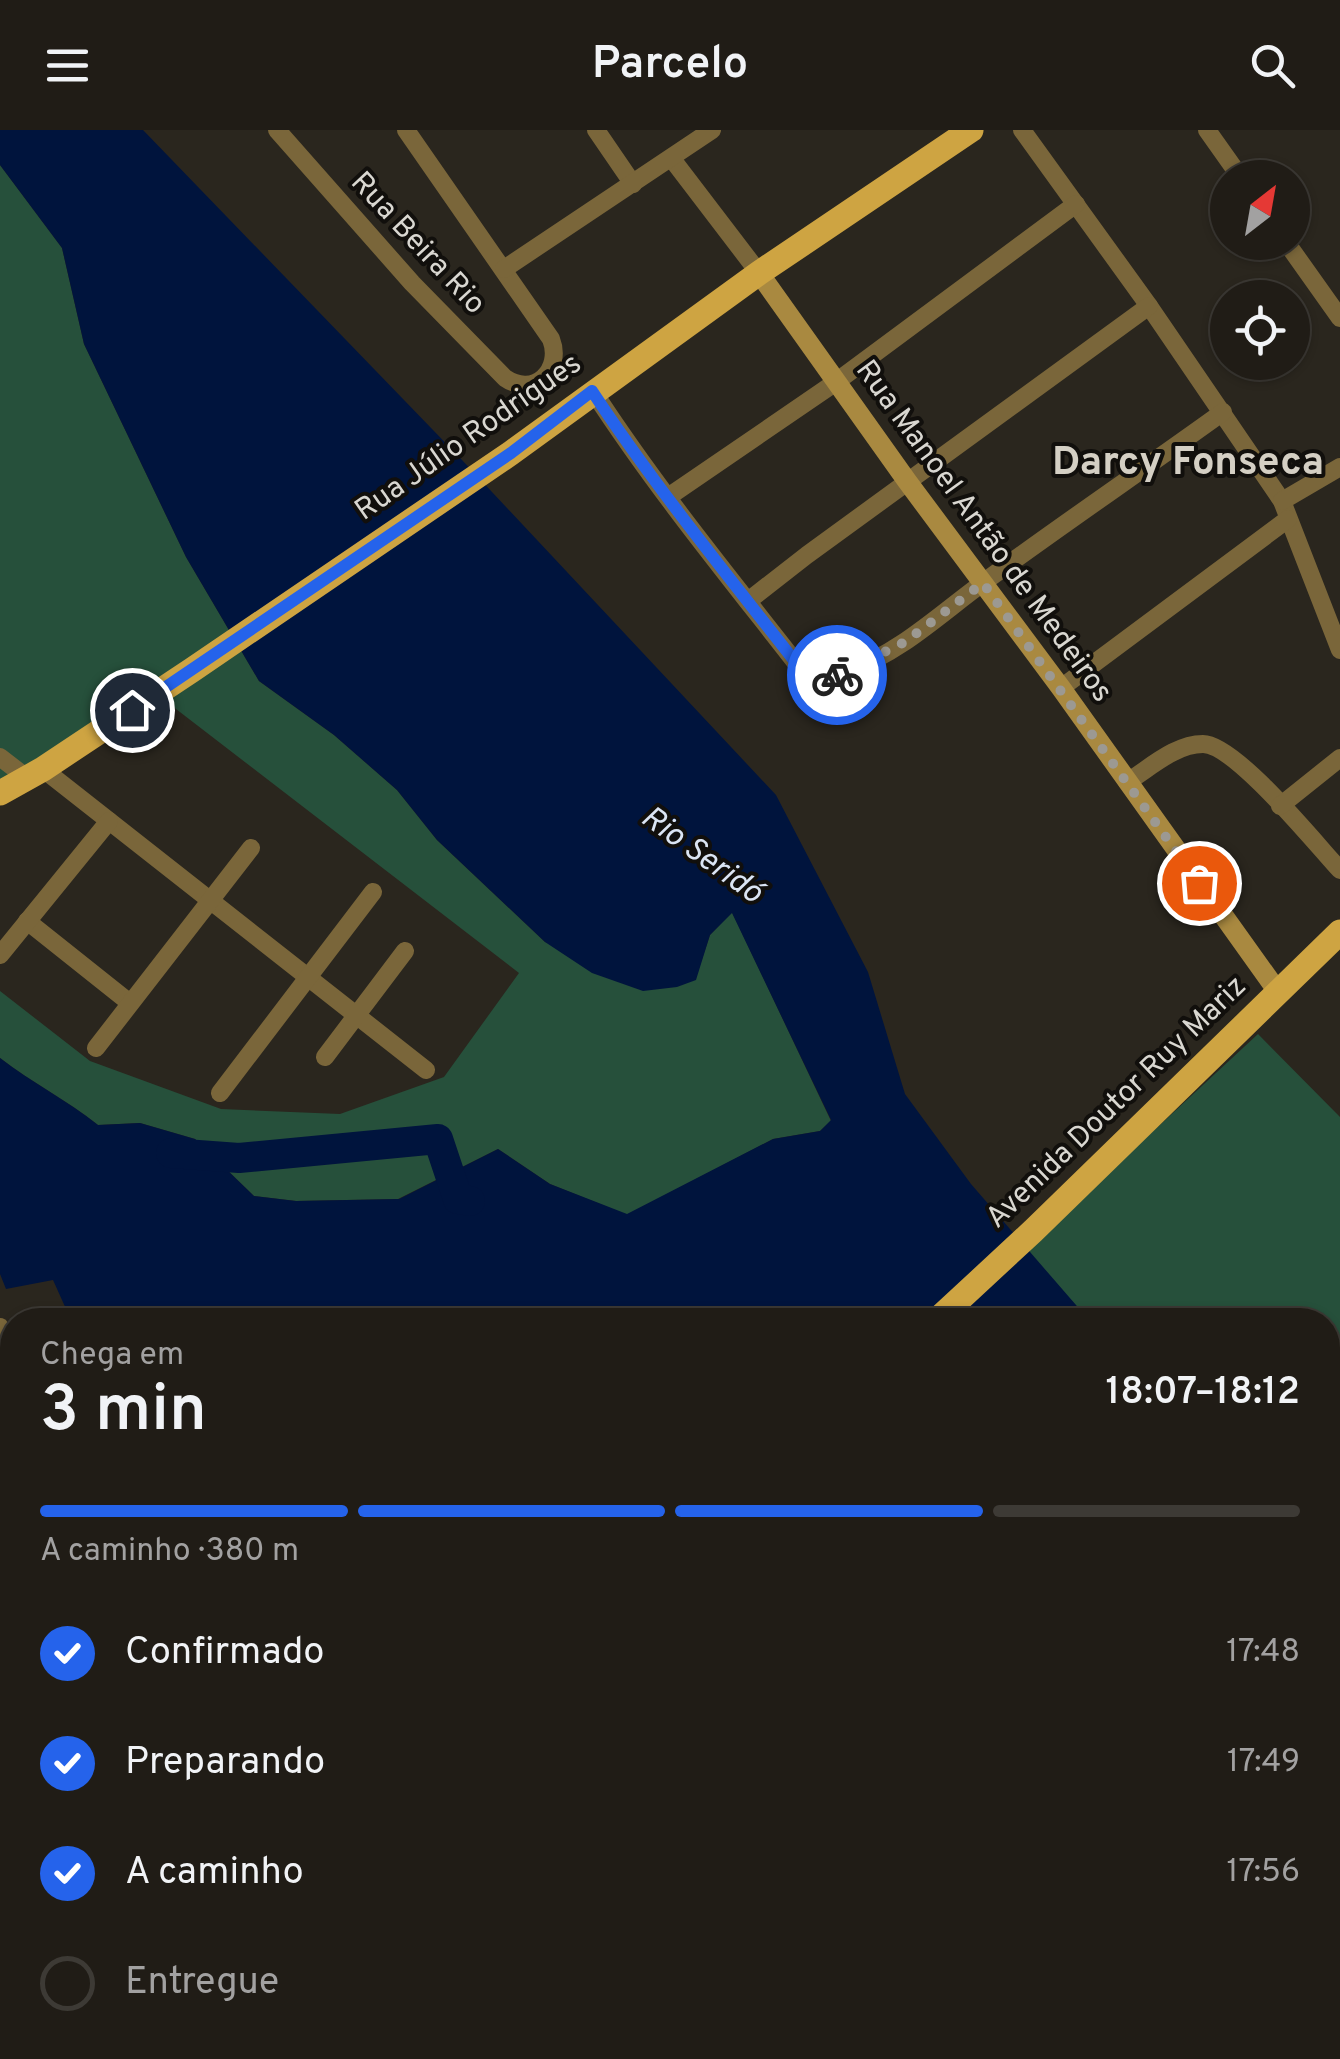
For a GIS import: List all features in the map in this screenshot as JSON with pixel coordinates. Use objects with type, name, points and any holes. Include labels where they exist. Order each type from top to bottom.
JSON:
[{"type":"main road","name":"Rua Júlio Rodrigues","points":[[0,793],[192,670],[511,453],[759,273],[971,130]]},
{"type":"main road","name":"Avenida Doutor Ruy Mariz","points":[[951,1308],[1340,932]]},
{"type":"street","name":"Rua Beira Rio","points":[[277,130],[412,284],[505,378],[523,386],[542,380],[555,358],[551,339],[504,269]]},
{"type":"street","points":[[406,130],[504,269],[712,130]]},
{"type":"street","points":[[596,130],[633,184]]},
{"type":"street","points":[[1022,130],[1223,412],[1285,510],[1340,650]]},
{"type":"street","points":[[1207,130],[1228,160]]},
{"type":"street","name":"Rua Manoel Antão de Medeiros","points":[[672,159],[1062,688],[1278,992]]},
{"type":"street","points":[[668,497],[836,382],[1076,204]]},
{"type":"street","points":[[1299,260],[1340,318]]},
{"type":"street","points":[[748,601],[1149,306]]},
{"type":"street","points":[[592,391],[710,556],[800,668],[812,678],[823,679],[848,672],[905,642],[1223,412]]},
{"type":"street","points":[[1062,688],[1340,467]]},
{"type":"street","points":[[1127,782],[1180,748],[1200,743],[1216,745],[1230,754],[1340,870]]},
{"type":"street","points":[[0,757],[35,774],[109,821],[426,1070]]},
{"type":"street","points":[[1280,806],[1340,758]]},
{"type":"street","points":[[0,955],[109,821]]},
{"type":"street","points":[[96,1048],[251,848]]},
{"type":"street","points":[[220,1093],[373,892]]},
{"type":"street","points":[[27,921],[130,1003]]},
{"type":"street","points":[[325,1057],[405,951]]},
{"type":"green space","points":[[0,165],[62,248],[84,344],[186,557],[259,681],[334,735],[397,790],[437,840],[545,942],[695,980],[710,935],[732,912],[831,1121],[820,1131],[773,1139],[627,1215],[550,1184],[498,1149],[398,1199],[296,1201],[254,1196],[195,1139],[140,1123],[98,1125],[0,1058],[0,991],[90,1061],[221,1109],[340,1114],[444,1077],[519,973],[163,699],[0,800]]},
{"type":"green space","points":[[1258,1034],[1340,1117],[1340,1308],[1078,1308],[1025,1250]]},
{"type":"water","name":"Rio Seridó","points":[[0,130],[143,130],[462,460],[776,795],[868,972],[905,1094],[971,1184],[1079,1308],[66,1308],[53,1280],[6,1289],[0,1274],[0,1058],[98,1125],[140,1123],[195,1139],[254,1196],[296,1201],[399,1199],[498,1149],[550,1184],[627,1214],[773,1139],[820,1131],[831,1120],[732,913],[710,935],[696,980],[643,991],[592,973],[545,942],[437,840],[397,790],[334,735],[259,681],[186,557],[84,344],[62,248],[0,165]]},
{"type":"waterway","points":[[171,1153],[239,1158],[438,1139],[458,1199],[470,1201]]},
{"type":"way so far","points":[[837,675],[905,642],[983,583],[1199,883]]},
{"type":"district","name":"Darcy Fonseca","points":[[1188,464]]},
{"type":"route","points":[[132,710],[511,453],[592,391],[710,556],[800,668],[812,678],[837,675]]}]
